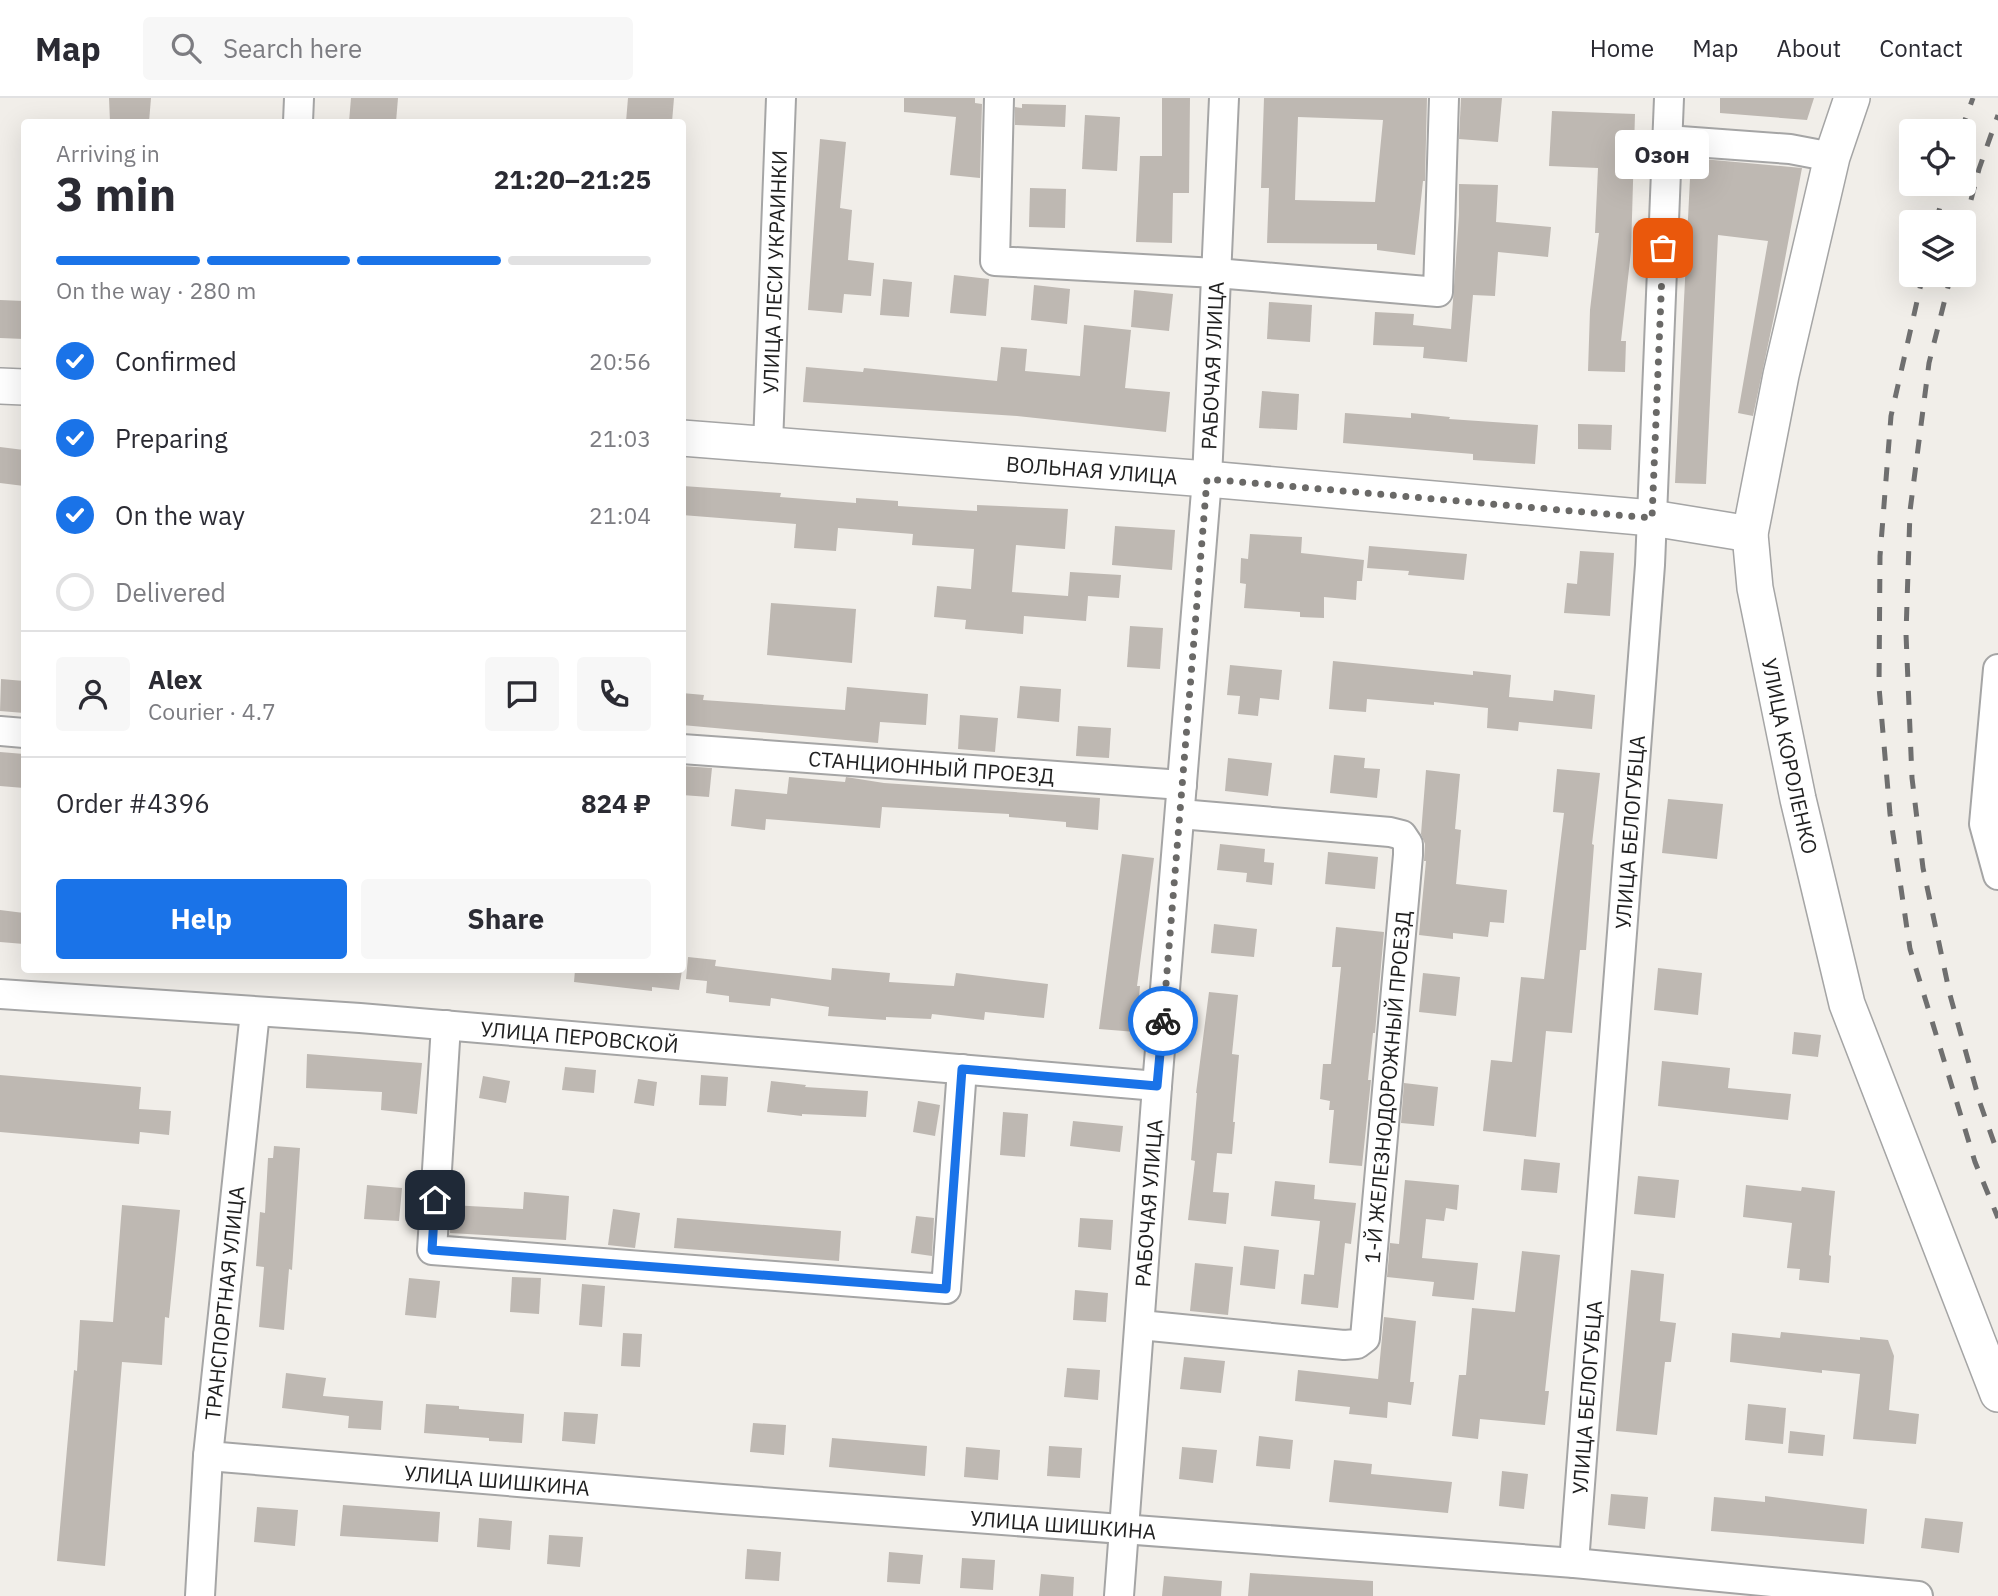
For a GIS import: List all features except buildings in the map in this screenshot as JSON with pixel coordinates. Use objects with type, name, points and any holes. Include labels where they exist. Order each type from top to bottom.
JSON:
[{"type":"street","points":[[298,119],[299,98]]},
{"type":"street","name":"УЛИЦА ЛЕСИ УКРАИНКИ","points":[[768,445],[781,98]]},
{"type":"street","points":[[999,98],[995,261],[1216,273],[1437,292],[1444,98]]},
{"type":"street","name":"РАБОЧАЯ УЛИЦА","points":[[1119,1596],[1157,1086],[1207,479],[1224,98]]},
{"type":"street","name":"УЛИЦА БЕЛОГУБЦА","points":[[1574,1563],[1652,518],[1669,98]]},
{"type":"street","name":"УЛИЦА КОРОЛЕНКО","points":[[1852,98],[1832,157],[1781,376],[1750,534],[1757,601],[1798,799],[1847,1004],[1998,1394]]},
{"type":"street","points":[[1667,140],[1790,149],[1832,157]]},
{"type":"street","points":[[0,386],[21,387]]},
{"type":"street","name":"ВОЛЬНАЯ УЛИЦА","points":[[686,438],[1207,479],[1652,518],[1750,534]]},
{"type":"street","points":[[1998,669],[1991,824],[1998,875]]},
{"type":"street","points":[[0,731],[21,733]]},
{"type":"street","name":"СТАНЦИОННЫЙ ПРОЕЗД","points":[[686,750],[1182,785]]},
{"type":"street","name":"1-Й ЖЕЛЕЗНОДОРОЖНЫЙ ПРОЕЗД","points":[[1140,1325],[1343,1345],[1357,1344],[1365,1338],[1407,868],[1408,844],[1402,835],[1390,832],[1180,814]]},
{"type":"street","name":"УЛИЦА ПЕРОВСКОЙ","points":[[0,994],[446,1025],[1157,1086]]},
{"type":"street","name":"ТРАНСПОРТНАЯ УЛИЦА","points":[[200,1596],[208,1456],[255,1012]]},
{"type":"street","points":[[446,1025],[432,1250],[946,1289],[962,1069]]},
{"type":"street","name":"УЛИЦА ШИШКИНА","points":[[208,1456],[722,1499],[1574,1563],[1918,1596]]},
{"type":"railway","points":[[1965,119],[1973,98]]},
{"type":"railway","points":[[1968,210],[1998,115]]},
{"type":"railway","points":[[1939,210],[1943,196]]},
{"type":"railway","points":[[1920,287],[1891,416],[1880,556],[1879,687],[1890,814],[1910,949],[1975,1162],[1998,1218]]},
{"type":"railway","points":[[1948,287],[1929,363],[1910,511],[1906,634],[1912,778],[1923,868],[1950,995],[1980,1103],[1998,1154]]},
{"type":"way so far","points":[[1163,1021],[1207,479],[1652,518],[1663,248]]},
{"type":"place","name":"Озон","points":[[1663,248]]},
{"type":"route","points":[[435,1200],[432,1250],[946,1289],[962,1069],[1157,1086],[1163,1021]]}]
